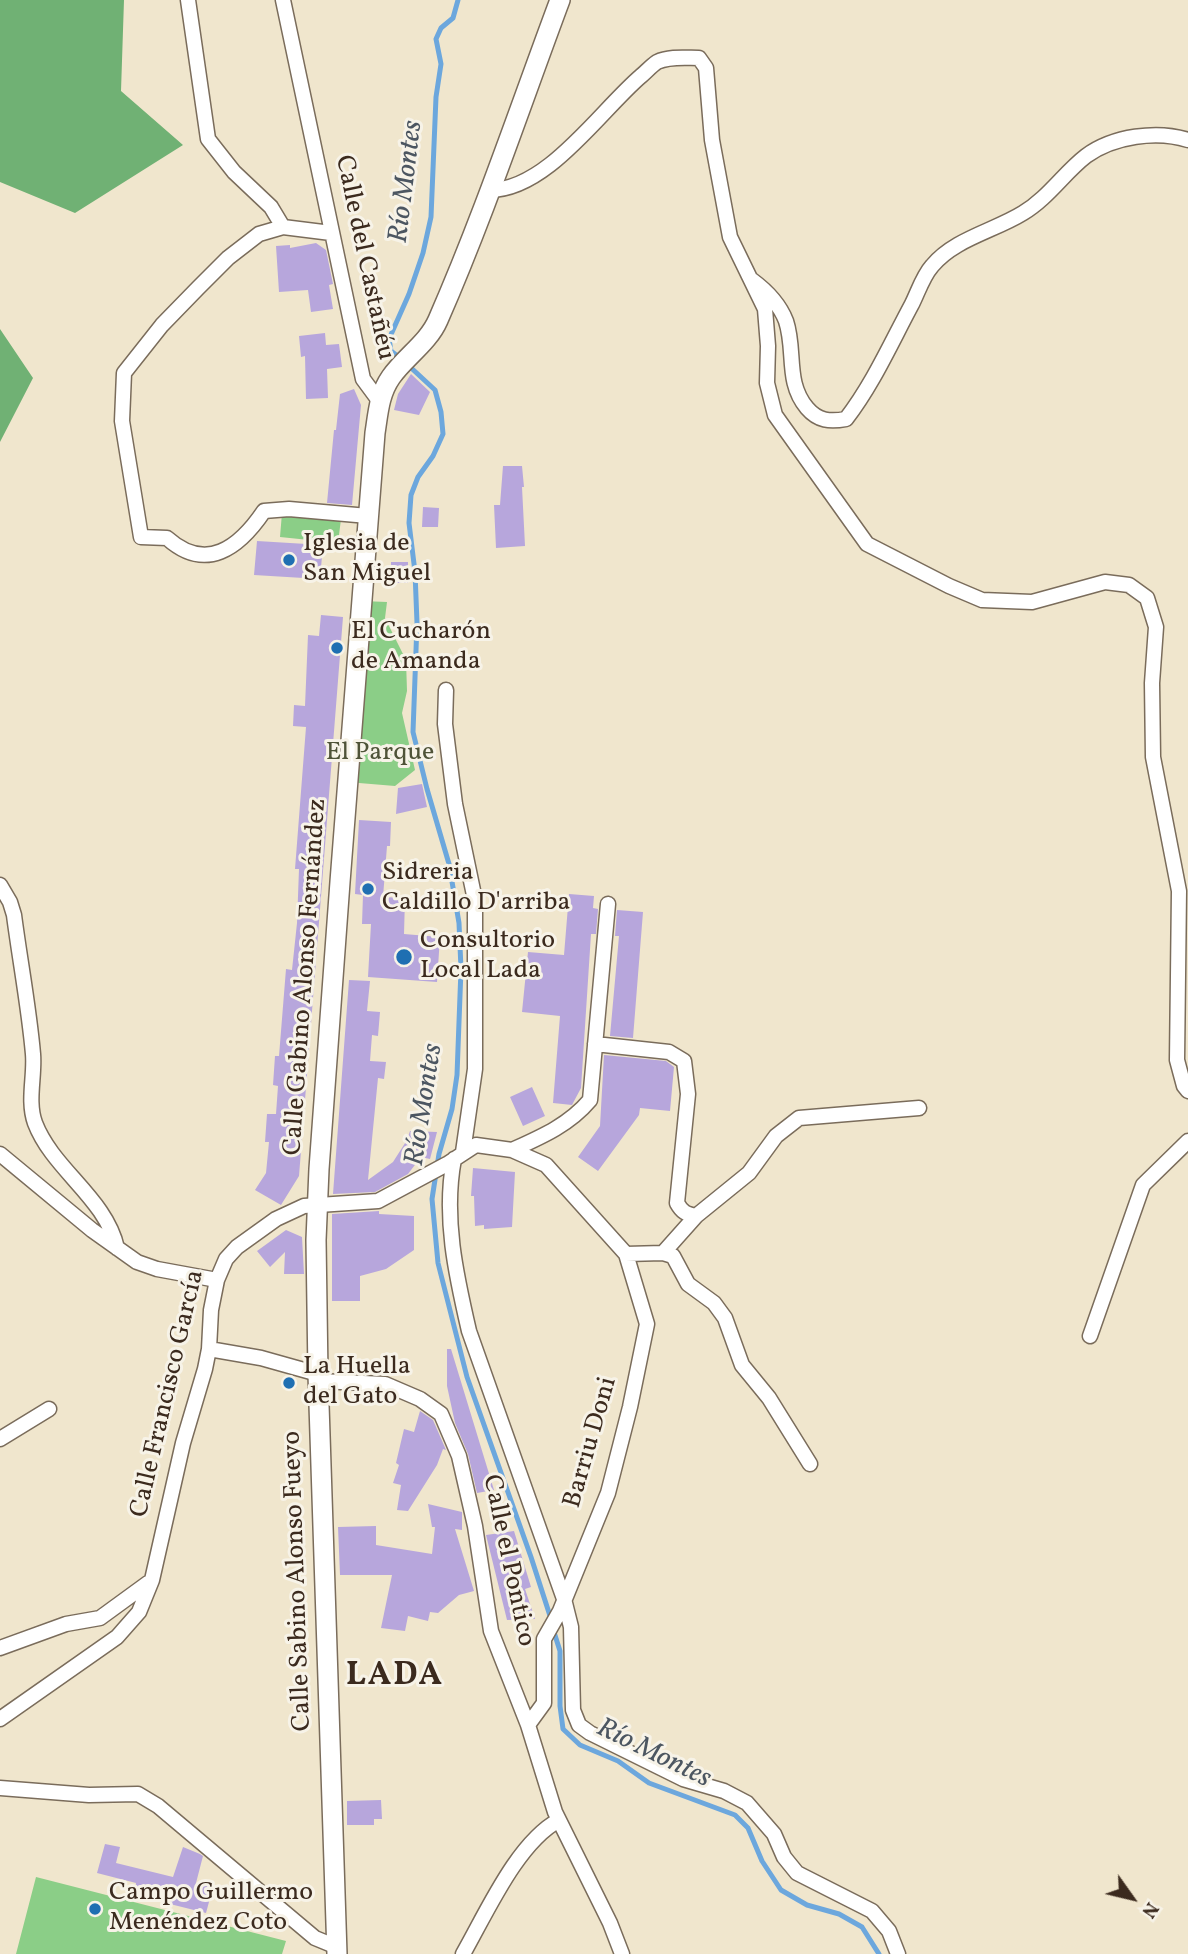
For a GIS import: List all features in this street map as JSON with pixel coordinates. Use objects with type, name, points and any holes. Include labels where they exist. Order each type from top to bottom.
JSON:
[{"type":"street","points":[[188,0],[208,139],[234,172],[271,207],[283,226]]},
{"type":"street","name":"Calle del Castañéu","points":[[283,0],[363,379],[380,402]]},
{"type":"street","points":[[560,0],[490,190],[504,190],[534,175],[572,147],[631,85],[658,62],[680,57],[699,58],[706,68],[712,140],[730,237],[765,309],[767,383],[775,415],[867,544],[982,600],[1032,602],[1105,582],[1129,586],[1147,598],[1156,627],[1152,683],[1153,757],[1179,891],[1177,1060],[1188,1091]]},
{"type":"street","points":[[748,277],[780,306],[787,324],[791,374],[799,398],[814,416],[832,422],[846,419],[870,383],[931,267],[950,249],[1025,213],[1088,155],[1105,147],[1142,136],[1170,134],[1188,140]]},
{"type":"street","name":"Calle Gabino Alonso Fernández","points":[[318,1205],[368,516],[380,402],[390,377],[422,344],[437,323],[490,190]]},
{"type":"street","points":[[331,233],[283,226],[259,234],[228,258],[162,325],[124,373],[122,421],[141,537],[167,538],[181,551],[200,556],[232,546],[252,530],[264,511],[289,509],[368,516]]},
{"type":"street","points":[[446,690],[445,724],[455,804],[475,900],[475,1069],[449,1185],[451,1230],[459,1289],[469,1331],[571,1627],[573,1710],[579,1725],[590,1733],[683,1779],[724,1791],[747,1802],[774,1834],[784,1857],[797,1873],[872,1911],[889,1931],[898,1954]]},
{"type":"street","points":[[0,885],[14,915],[33,1057],[33,1120],[53,1155],[104,1218],[114,1235],[117,1248]]},
{"type":"street","points":[[512,1150],[547,1135],[577,1115],[590,1100],[608,904]]},
{"type":"street","points":[[595,1044],[669,1052],[684,1060],[688,1094],[677,1203],[681,1210],[696,1216]]},
{"type":"street","points":[[663,1253],[696,1216],[749,1173],[776,1136],[799,1118],[919,1108]]},
{"type":"street","points":[[1090,1336],[1143,1185],[1188,1141]]},
{"type":"street","name":"Barriu Doni","points":[[318,1205],[378,1201],[476,1145],[512,1150],[546,1165],[626,1254],[648,1324],[608,1493],[562,1605],[544,1639],[544,1703],[528,1725]]},
{"type":"street","points":[[0,1154],[137,1262],[157,1269],[217,1280]]},
{"type":"street","name":"Calle Francisco García","points":[[0,1719],[117,1637],[139,1612],[152,1580],[183,1443],[209,1349],[211,1310],[217,1280],[226,1259],[276,1219],[304,1206],[318,1205]]},
{"type":"street","name":"Calle Sabino Alonso Fueyo","points":[[318,1205],[318,1378],[337,1951]]},
{"type":"street","points":[[626,1254],[663,1253],[673,1256],[688,1284],[714,1303],[725,1318],[742,1365],[769,1398],[810,1464]]},
{"type":"street","name":"Calle el Pontico","points":[[209,1349],[261,1358],[318,1378],[385,1384],[420,1399],[441,1414],[458,1457],[475,1527],[491,1631],[528,1725],[559,1820],[610,1923],[622,1954]]},
{"type":"street","points":[[0,1439],[49,1409]]},
{"type":"street","points":[[0,1648],[66,1624],[100,1618],[152,1580]]},
{"type":"street","points":[[0,1788],[89,1795],[138,1794],[167,1814],[315,1938],[337,1951]]},
{"type":"street","points":[[463,1954],[523,1851],[543,1828],[559,1820]]},
{"type":"green space","points":[[0,0],[124,0],[121,91],[183,145],[75,213],[0,182]]},
{"type":"green space","points":[[0,329],[33,378],[0,442]]},
{"type":"green space","points":[[282,513],[341,519],[338,543],[280,537]]},
{"type":"green space","name":"El Parque","points":[[362,601],[387,602],[385,618],[406,660],[407,691],[402,713],[415,770],[395,786],[347,782]]},
{"type":"green space","name":"Campo Guillermo Menéndez Coto","points":[[36,1877],[286,1941],[282,1954],[16,1954]]},
{"type":"building","points":[[316,243],[326,250],[333,284],[329,285],[333,309],[311,312],[308,290],[279,292],[276,246],[290,245],[290,248]]},
{"type":"building","points":[[325,333],[326,345],[339,344],[342,367],[327,369],[328,398],[306,399],[305,356],[301,357],[299,336]]},
{"type":"building","points":[[411,374],[430,392],[419,415],[394,410],[398,394]]},
{"type":"building","points":[[354,389],[361,405],[352,505],[327,503],[340,394]]},
{"type":"building","points":[[503,466],[522,466],[525,546],[496,548],[494,505],[500,505]]},
{"type":"building","points":[[423,507],[439,508],[438,527],[422,527]]},
{"type":"building","name":"Iglesia de San Miguel","points":[[257,541],[323,545],[320,579],[254,575]]},
{"type":"building","points":[[391,562],[408,562],[408,583],[391,583]]},
{"type":"building","points":[[321,615],[343,617],[299,1176],[281,1205],[255,1190],[266,1173],[269,1142],[265,1142],[267,1114],[276,1114],[278,1086],[273,1085],[275,1056],[279,1056],[286,969],[292,970],[297,923],[299,869],[295,869],[306,727],[293,726],[294,705],[305,706],[308,635],[319,636]]},
{"type":"building","points":[[422,784],[427,807],[396,814],[398,788]]},
{"type":"building","points":[[359,820],[391,822],[383,897],[405,898],[404,934],[440,937],[437,982],[368,977],[371,924],[362,924],[363,895],[355,894]]},
{"type":"building","points":[[569,894],[594,896],[593,908],[598,909],[596,934],[591,934],[581,1088],[572,1105],[553,1103],[560,1016],[522,1012],[528,952],[564,955]]},
{"type":"building","points":[[617,910],[643,912],[633,1038],[610,1036],[619,936],[615,936]]},
{"type":"building","points":[[349,980],[370,981],[367,1011],[380,1012],[378,1036],[372,1035],[370,1061],[386,1062],[384,1079],[378,1078],[368,1180],[393,1162],[410,1131],[437,1132],[430,1159],[421,1157],[408,1174],[375,1192],[333,1194]]},
{"type":"building","points":[[604,1055],[666,1061],[674,1067],[670,1111],[640,1108],[639,1115],[598,1171],[578,1157],[600,1126]]},
{"type":"building","points":[[532,1087],[545,1116],[523,1126],[510,1097]]},
{"type":"building","points":[[473,1168],[515,1172],[512,1227],[484,1229],[484,1225],[475,1226],[474,1196],[471,1196]]},
{"type":"building","points":[[379,1211],[379,1214],[414,1216],[414,1250],[386,1269],[360,1276],[360,1301],[332,1301],[332,1214]]},
{"type":"building","points":[[286,1230],[302,1237],[304,1274],[284,1274],[285,1252],[270,1267],[257,1251]]},
{"type":"building","points":[[447,1349],[451,1349],[494,1490],[477,1493],[468,1454],[455,1423],[447,1386]]},
{"type":"building","points":[[420,1411],[433,1420],[446,1450],[443,1449],[437,1465],[408,1511],[397,1510],[401,1485],[393,1483],[399,1465],[396,1463],[404,1429],[414,1432]]},
{"type":"building","points":[[428,1504],[462,1512],[462,1530],[455,1529],[474,1591],[459,1595],[438,1613],[430,1612],[428,1621],[408,1616],[405,1631],[381,1628],[392,1575],[340,1575],[338,1527],[376,1526],[376,1545],[432,1554],[435,1527],[432,1527]]},
{"type":"building","points":[[514,1531],[531,1587],[525,1589],[535,1619],[507,1620],[486,1535]]},
{"type":"building","points":[[381,1800],[382,1819],[374,1819],[374,1825],[347,1825],[347,1801]]},
{"type":"building","points":[[105,1844],[120,1847],[116,1863],[173,1877],[183,1847],[203,1856],[196,1883],[213,1887],[206,1913],[134,1895],[136,1883],[97,1873]]},
{"type":"waterway","name":"Río Montes","points":[[400,358],[391,351],[389,339],[409,294],[423,253],[431,217],[436,97],[441,64],[436,39],[441,28],[453,18],[458,0]]},
{"type":"waterway","name":"Río Montes","points":[[408,365],[435,390],[443,434],[433,456],[418,477],[411,495],[409,523],[417,623],[413,732],[449,864],[459,923],[461,969],[457,1075],[432,1199],[438,1263],[467,1377],[551,1619]]},
{"type":"waterway","name":"Río Montes","points":[[553,1629],[560,1651],[560,1706],[563,1729],[580,1745],[618,1761],[649,1783],[735,1815],[748,1828],[762,1861],[781,1890],[807,1905],[839,1914],[862,1927],[879,1954]]},
{"type":"place","name":"Iglesia de San Miguel","points":[[289,560]]},
{"type":"place","name":"El Cucharón de Amanda","points":[[337,648]]},
{"type":"place","name":"Sidreria Caldillo D'arriba","points":[[368,889]]},
{"type":"place","name":"Consultorio Local Lada","points":[[404,957]]},
{"type":"place","name":"La Huella del Gato","points":[[289,1383]]},
{"type":"place","name":"Campo Guillermo Menéndez Coto","points":[[95,1909]]},
{"type":"district","name":"LADA","points":[[395,1678]]}]
